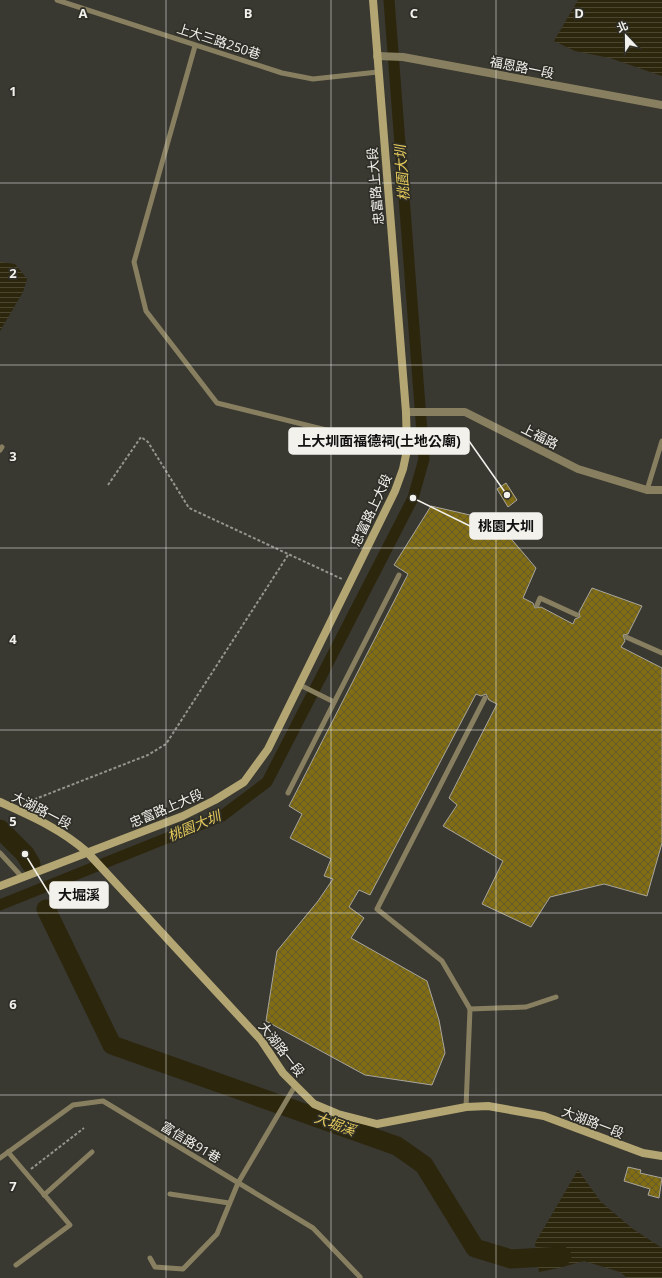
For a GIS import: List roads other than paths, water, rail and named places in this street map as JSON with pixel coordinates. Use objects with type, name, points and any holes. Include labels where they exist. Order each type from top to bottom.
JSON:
[{"type":"street","name":"忠富路上大段","points":[[0,886],[183,816],[216,800],[244,782],[268,749],[301,686],[395,491],[403,469],[407,450],[410,412],[372,0]]},
{"type":"street","name":"福恩路一段","points":[[377,56],[402,57],[662,105]]},
{"type":"street","name":"上福路","points":[[410,412],[466,412],[578,469],[647,490],[662,490]]},
{"type":"street","name":"大湖路一段","points":[[0,802],[52,826],[87,852],[114,879],[261,1040],[283,1073],[314,1104],[338,1114],[377,1124],[466,1107],[488,1106],[544,1116],[643,1153],[662,1156]]},
{"type":"lane","name":"上大三路250巷","points":[[57,0],[282,73],[313,79],[378,72]]},
{"type":"lane","points":[[195,46],[134,262],[146,311],[217,403],[407,450]]},
{"type":"lane","points":[[647,490],[662,441]]},
{"type":"lane","points":[[288,793],[399,574]]},
{"type":"lane","points":[[537,605],[540,598],[577,615]]},
{"type":"lane","points":[[626,637],[662,653]]},
{"type":"lane","points":[[301,686],[334,702]]},
{"type":"lane","points":[[466,1107],[470,1009],[442,961],[377,909],[485,698]]},
{"type":"lane","points":[[0,853],[22,877]]},
{"type":"lane","points":[[470,1009],[526,1007],[556,997]]},
{"type":"lane","points":[[150,1258],[156,1267],[183,1269],[217,1234],[238,1183],[295,1086]]},
{"type":"lane","name":"富信路91巷","points":[[0,1158],[73,1105],[103,1101],[313,1228],[360,1277]]},
{"type":"lane","points":[[8,1152],[70,1225],[16,1265]]},
{"type":"lane","points":[[44,1195],[92,1152]]},
{"type":"lane","points":[[170,1194],[229,1203]]},
{"type":"waterway","name":"桃園大圳","points":[[0,905],[222,816],[267,782],[413,498],[424,459],[389,0]]},
{"type":"waterway","name":"大堀溪","points":[[0,829],[25,854],[31,864]]},
{"type":"waterway","name":"大堀溪","points":[[46,909],[112,1045],[397,1146],[424,1165],[475,1248],[511,1259],[562,1256]]},
{"type":"place","name":"上大圳面福德祠(土地公廟)","points":[[507,495]]},
{"type":"place","name":"桃園大圳","points":[[413,498]]},
{"type":"place","name":"大堀溪","points":[[25,854]]}]
